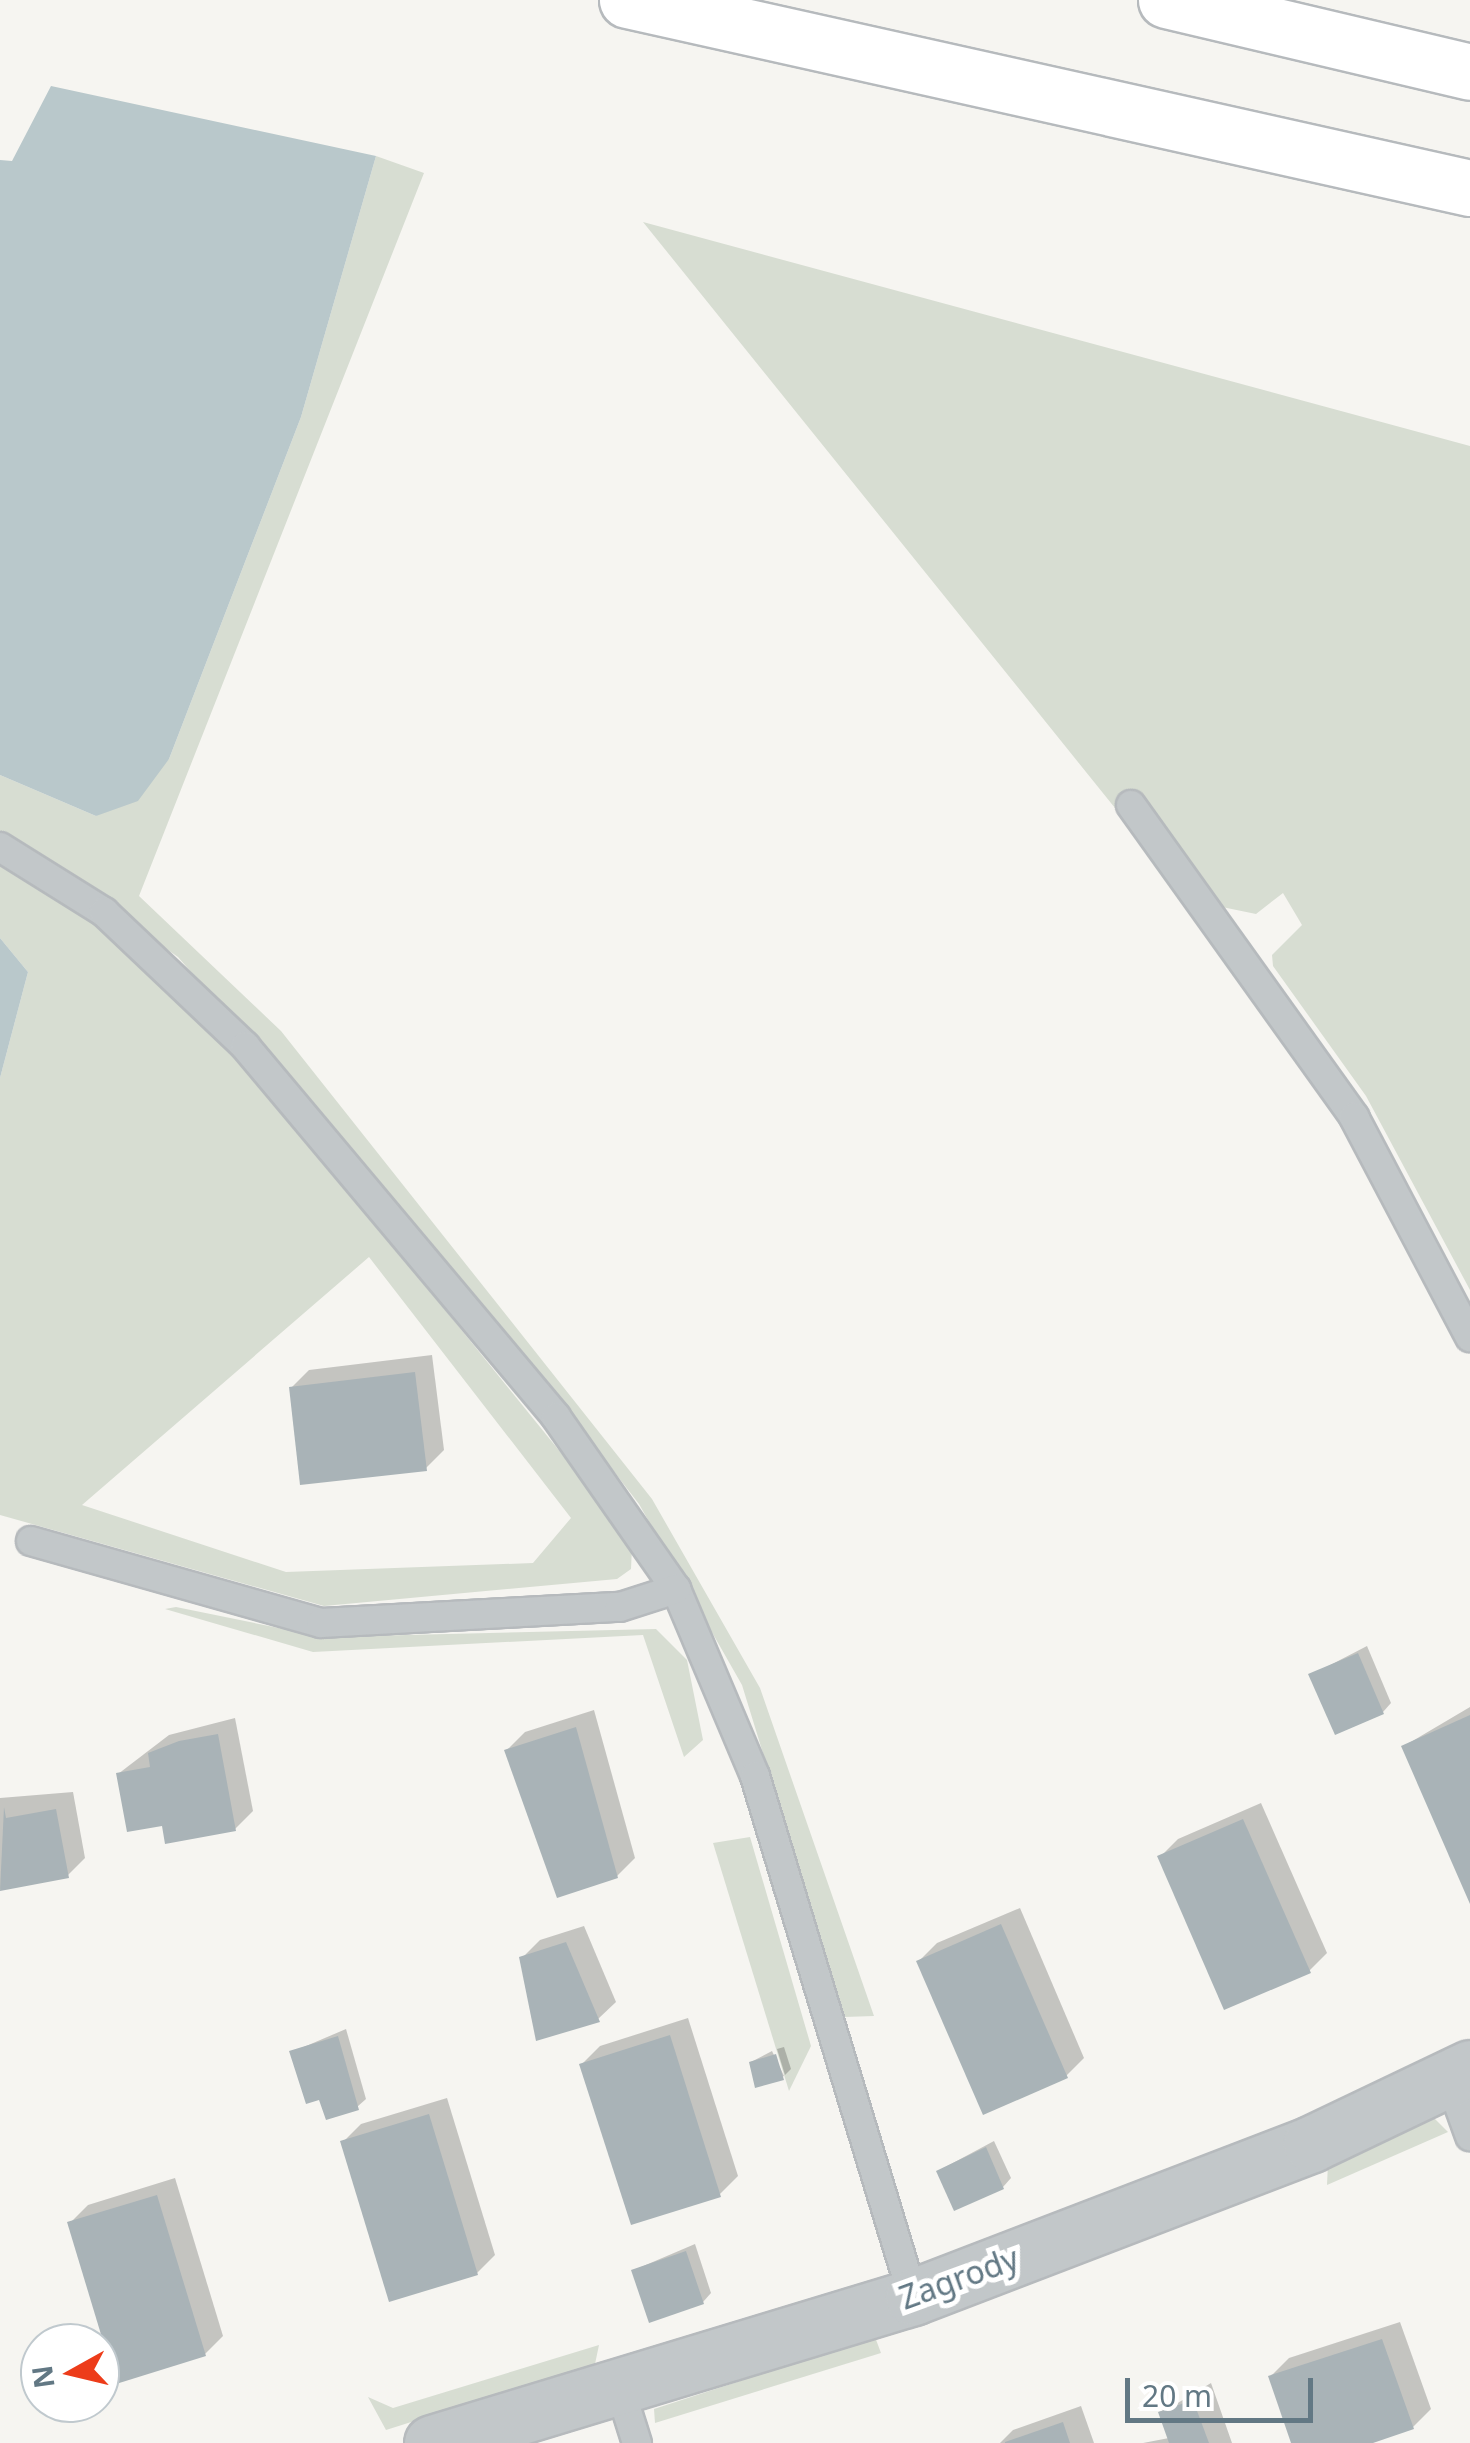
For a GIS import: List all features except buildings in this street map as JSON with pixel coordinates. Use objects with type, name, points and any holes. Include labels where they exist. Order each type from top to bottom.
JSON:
[{"type":"highway","points":[[626,0],[1470,188]]},
{"type":"highway","points":[[1166,0],[1470,72]]},
{"type":"street","name":"Zagrody","points":[[432,2443],[914,2297],[1311,2144],[1460,2073]]},
{"type":"lane","points":[[1131,805],[1354,1117],[1470,1337]]},
{"type":"lane","points":[[0,848],[104,912],[245,1046],[556,1417],[676,1589],[756,1776],[914,2297]]},
{"type":"lane","points":[[31,1541],[320,1623],[620,1607],[676,1589]]},
{"type":"lane","points":[[1460,2073],[1470,2136]]},
{"type":"lane","points":[[619,2386],[637,2443]]},
{"type":"shaded area","points":[[51,86],[376,156],[301,417],[169,759],[138,801],[96,816],[0,775],[0,160],[12,161]]},
{"type":"shaded area","points":[[376,156],[424,173],[139,896],[281,1031],[652,1499],[760,1688],[874,2016],[844,2017],[742,1685],[639,1504],[514,1342],[178,957],[0,832],[0,775],[96,816],[169,759],[301,417]]},
{"type":"shaded area","points":[[643,222],[1470,446],[1470,1290],[1366,1096],[1273,966],[1272,955],[1302,925],[1283,893],[1256,914],[1222,907],[1135,791],[1115,808]]},
{"type":"shaded area","points":[[0,861],[109,931],[259,1080],[617,1522],[632,1547],[631,1569],[617,1579],[324,1606],[0,1515],[0,1078],[28,972],[0,938]],"holes":[[[369,1257],[571,1518],[533,1563],[286,1572],[82,1505]]]},
{"type":"shaded area","points":[[0,938],[28,972],[0,1078]]},
{"type":"shaded area","points":[[176,1607],[323,1637],[656,1629],[687,1660],[703,1740],[684,1757],[643,1635],[313,1652],[165,1609]]},
{"type":"shaded area","points":[[750,1837],[811,2046],[789,2091],[713,1843]]},
{"type":"shaded area","points":[[1431,2115],[1448,2132],[1327,2185],[1328,2163]]},
{"type":"shaded area","points":[[875,2337],[881,2353],[655,2423],[654,2409]]},
{"type":"shaded area","points":[[599,2345],[595,2364],[386,2430],[368,2397],[393,2408]]}]
